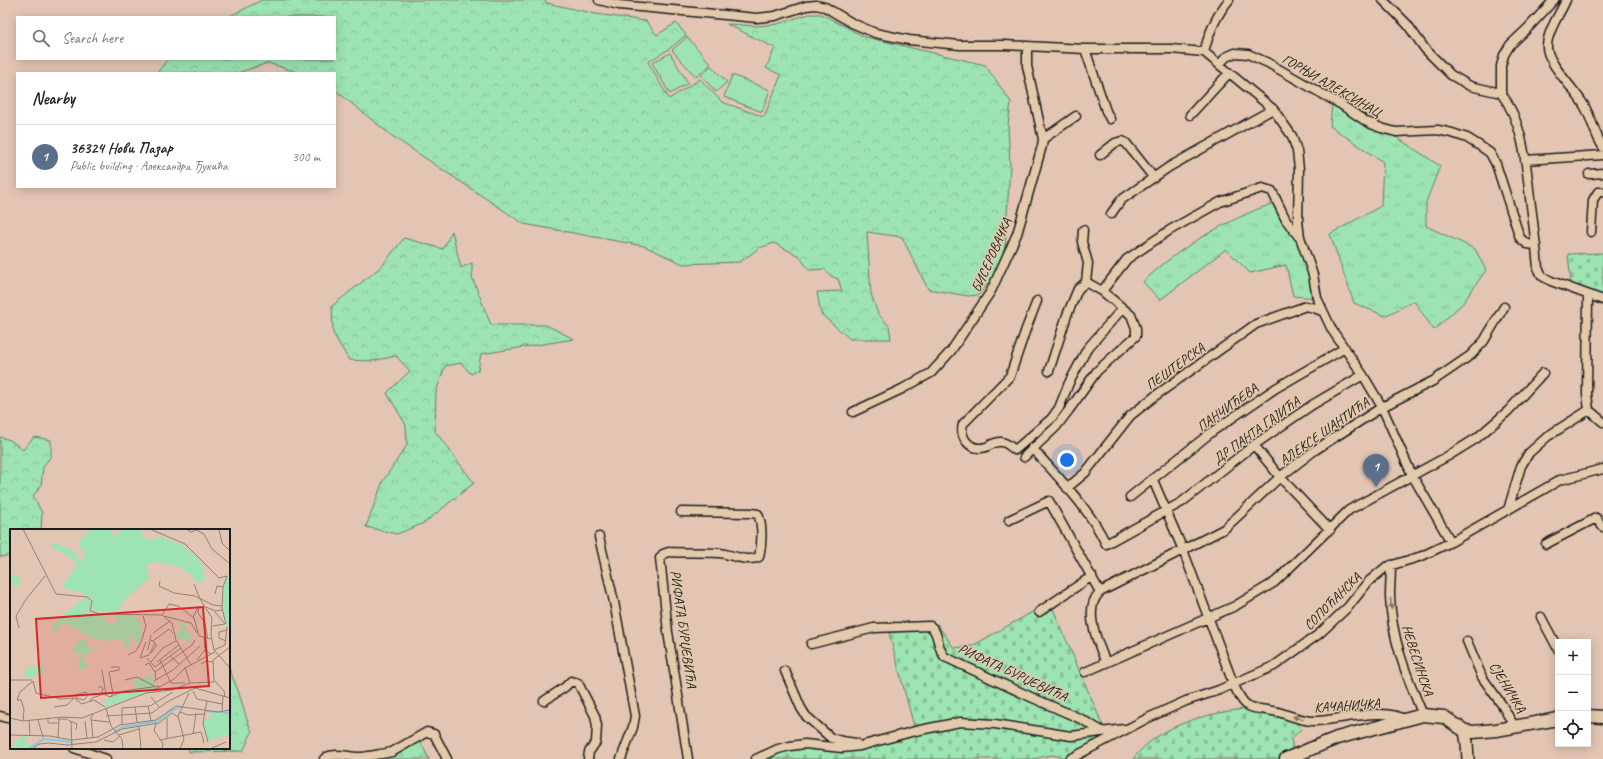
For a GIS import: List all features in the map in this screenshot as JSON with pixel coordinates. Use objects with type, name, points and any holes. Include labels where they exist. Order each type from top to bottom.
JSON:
[{"type":"main road","points":[[1286,759],[1342,737],[1423,716],[1444,717],[1465,731]]},
{"type":"main road","points":[[1591,716],[1603,717]]},
{"type":"main road","name":"СЈЕНИЧКА","points":[[1465,731],[1480,732],[1555,719]]},
{"type":"street","points":[[599,0],[618,5],[757,18],[775,16],[806,6],[816,5],[825,7],[852,23],[875,33],[909,40],[960,45],[1004,45],[1204,52],[1273,109],[1292,136],[1297,151],[1299,169],[1298,222],[1300,237],[1308,259],[1317,298],[1332,330],[1363,375]]},
{"type":"street","points":[[1204,52],[1213,25],[1229,0]]},
{"type":"street","points":[[1383,0],[1407,24],[1425,49],[1451,75],[1470,86],[1500,93],[1509,104],[1521,139],[1525,160],[1538,268],[1542,276],[1551,281],[1603,300]]},
{"type":"street","points":[[1500,93],[1501,66],[1504,55],[1510,45],[1554,0]]},
{"type":"street","points":[[1566,0],[1549,36],[1546,46],[1548,58],[1585,107],[1603,147]]},
{"type":"street","name":"БИСЕРОВАЧКА","points":[[853,412],[902,389],[931,373],[951,351],[992,291],[1017,234],[1042,146],[1042,139],[1027,66],[1027,46]]},
{"type":"street","points":[[1085,49],[1110,119]]},
{"type":"street","name":"ГОРЊИ АЛЕКСИНАЦ","points":[[1220,64],[1226,57],[1235,53],[1248,54],[1268,63],[1340,104],[1367,122],[1381,128],[1396,132],[1438,130],[1467,138],[1490,154],[1496,164],[1520,238],[1527,244],[1536,246]]},
{"type":"street","points":[[1190,115],[1229,73]]},
{"type":"street","points":[[1111,214],[1121,200],[1169,167],[1273,109]]},
{"type":"street","points":[[1042,139],[1076,116]]},
{"type":"street","points":[[1100,156],[1115,143],[1122,141],[1126,143],[1154,178]]},
{"type":"street","points":[[1525,160],[1603,155]]},
{"type":"street","points":[[1588,174],[1603,173]]},
{"type":"street","points":[[1102,291],[1128,260],[1170,230],[1220,202],[1262,188],[1272,191],[1286,220],[1300,237]]},
{"type":"street","points":[[1591,232],[1593,200],[1598,192],[1603,192]]},
{"type":"street","points":[[1049,371],[1070,308],[1078,289],[1086,282],[1088,263],[1082,242],[1083,230]]},
{"type":"street","points":[[1024,457],[1060,421],[1097,371],[1136,336],[1135,322],[1131,316],[1102,291],[1086,282]]},
{"type":"street","points":[[1588,295],[1589,332],[1587,379],[1589,410],[1603,422]]},
{"type":"street","points":[[1037,301],[1010,376],[963,424],[961,431],[964,439],[969,444],[977,448],[985,448],[996,442],[1002,442],[1015,450],[1051,419],[1087,349],[1122,309]]},
{"type":"street","name":"ПЕШТЕРСКА","points":[[1068,488],[1085,473],[1130,416],[1181,377],[1256,324],[1306,306],[1322,311]]},
{"type":"street","name":"АЛЕКСЕ ШАНТИЋА","points":[[1100,592],[1224,529],[1280,477],[1315,450],[1382,407],[1433,381],[1471,355],[1484,341],[1504,307]]},
{"type":"street","name":"ПАНЧИЋЕВА","points":[[1130,496],[1153,480],[1214,432],[1276,388],[1345,348]]},
{"type":"street","points":[[1085,672],[1235,606],[1275,582],[1349,510],[1448,456],[1477,438],[1508,411],[1543,373]]},
{"type":"street","name":"АЛЕКСЕ ШАНТИЋА","points":[[1363,375],[1382,407],[1412,475]]},
{"type":"street","name":"ДР ПАНТА ГАЈИЋА","points":[[1068,488],[1086,512],[1106,544],[1182,502],[1254,445],[1312,405],[1363,375]]},
{"type":"street","points":[[1508,510],[1521,466],[1529,453],[1548,436],[1589,410]]},
{"type":"street","name":"АЛЕКСЕ ШАНТИЋА","points":[[1254,445],[1280,477],[1330,530]]},
{"type":"street","points":[[1032,448],[1068,488]]},
{"type":"street","name":"СОПОЋАНСКА","points":[[1070,759],[1126,729],[1179,704],[1208,695],[1274,666],[1312,640],[1343,612],[1376,574],[1386,567],[1422,556],[1451,542],[1560,480],[1603,469]]},
{"type":"street","points":[[1412,475],[1451,542]]},
{"type":"street","points":[[1153,480],[1183,550],[1233,683]]},
{"type":"street","points":[[1009,520],[1049,501],[1100,592],[1095,596],[1092,603],[1093,633],[1106,663]]},
{"type":"street","name":"РИФАТА БУРЏЕВИЋА","points":[[680,512],[751,513],[758,514],[761,520],[759,557],[754,559],[747,559],[721,553],[668,552],[663,554],[660,558],[672,659],[688,759]]},
{"type":"street","points":[[1546,544],[1596,518],[1603,528]]},
{"type":"street","points":[[599,537],[614,602],[636,716],[621,759]]},
{"type":"street","name":"НЕВЕСИНСКА","points":[[1391,565],[1390,595],[1395,635],[1409,683],[1423,716]]},
{"type":"street","points":[[1039,612],[1092,576]]},
{"type":"street","points":[[1541,617],[1555,643]]},
{"type":"street","name":"РИФАТА БУРЏЕВИЋА","points":[[811,644],[874,628],[930,626],[936,631],[939,650],[945,657],[1032,698],[1081,719],[1102,731]]},
{"type":"street","name":"СЈЕНИЧКА","points":[[1467,640],[1482,677],[1502,705],[1514,726]]},
{"type":"street","points":[[785,671],[806,716],[831,738],[860,746]]},
{"type":"street","points":[[544,701],[572,682],[578,683],[595,716],[597,726],[596,742],[589,752],[588,759]]},
{"type":"street","name":"КАЧАНИЧКА","points":[[1233,683],[1238,695],[1248,707],[1282,713],[1308,720],[1349,716],[1392,715],[1400,717],[1404,720]]},
{"type":"street","points":[[0,716],[10,719]]},
{"type":"street","points":[[756,759],[778,749],[797,745],[842,748],[860,746],[915,731],[960,722],[995,724],[1071,736],[1126,729]]},
{"type":"street","points":[[1465,731],[1468,743],[1468,759]]},
{"type":"street","points":[[324,759],[329,755],[363,757],[392,752],[427,732],[434,734],[447,759]]},
{"type":"street","points":[[77,749],[106,759]]},
{"type":"green space","points":[[262,0],[544,0],[547,3],[596,14],[646,21],[657,35],[676,23],[686,35],[669,49],[648,62],[669,99],[700,79],[722,102],[764,117],[781,75],[766,68],[775,48],[727,24],[757,26],[777,24],[809,14],[821,14],[865,37],[985,65],[1011,102],[1008,125],[1010,166],[1004,262],[979,295],[968,296],[928,289],[902,237],[867,232],[871,294],[878,314],[889,326],[891,339],[850,339],[821,314],[817,292],[842,291],[838,279],[831,276],[825,269],[809,270],[799,256],[774,243],[759,248],[740,262],[683,264],[644,246],[524,224],[392,136],[336,91],[336,72],[297,72],[268,63],[240,72],[158,72],[167,60],[336,60],[336,16],[230,16]]},
{"type":"green space","points":[[687,37],[711,64],[696,77],[672,50]]},
{"type":"green space","points":[[670,53],[688,83],[670,94],[652,63]]},
{"type":"green space","points":[[711,66],[727,82],[716,92],[701,75]]},
{"type":"green space","points":[[732,75],[770,90],[762,112],[724,97]]},
{"type":"green space","points":[[1332,103],[1369,129],[1393,135],[1440,166],[1426,202],[1426,226],[1475,249],[1486,270],[1463,303],[1434,330],[1414,301],[1385,316],[1354,303],[1330,234],[1381,206],[1383,162],[1330,126]]},
{"type":"green space","points":[[1277,202],[1300,237],[1317,298],[1293,296],[1286,265],[1250,273],[1226,249],[1160,300],[1143,282],[1172,257],[1205,235],[1240,217]]},
{"type":"green space","points":[[452,231],[461,268],[472,263],[472,277],[491,325],[546,325],[574,339],[481,354],[478,370],[471,374],[461,363],[445,366],[436,392],[435,431],[474,483],[424,523],[397,534],[366,527],[383,481],[407,445],[406,425],[387,393],[410,371],[396,356],[372,361],[349,360],[333,333],[332,306],[382,266],[404,238],[443,249]]},
{"type":"green space","points":[[1603,253],[1603,297],[1571,284],[1568,254]]},
{"type":"green space","points":[[0,437],[10,440],[23,450],[34,437],[51,440],[51,456],[43,467],[41,486],[33,496],[42,513],[41,529],[10,529],[10,555],[0,557]]},
{"type":"green space","points":[[1050,602],[1109,740],[1071,759],[1052,755],[1033,759],[756,759],[790,746],[834,748],[915,730],[889,633],[937,624],[954,648],[972,646]]},
{"type":"green space","points":[[230,670],[252,732],[243,751],[189,752],[189,749],[230,749]]},
{"type":"green space","points":[[1244,709],[1295,721],[1301,729],[1291,739],[1294,755],[1286,759],[1133,759],[1144,747],[1156,738],[1183,723],[1213,714]]},
{"type":"green space","points":[[418,737],[429,759],[324,759],[386,753]]},
{"type":"place","name":"36324 Нови Пазар","points":[[1376,487]]}]
